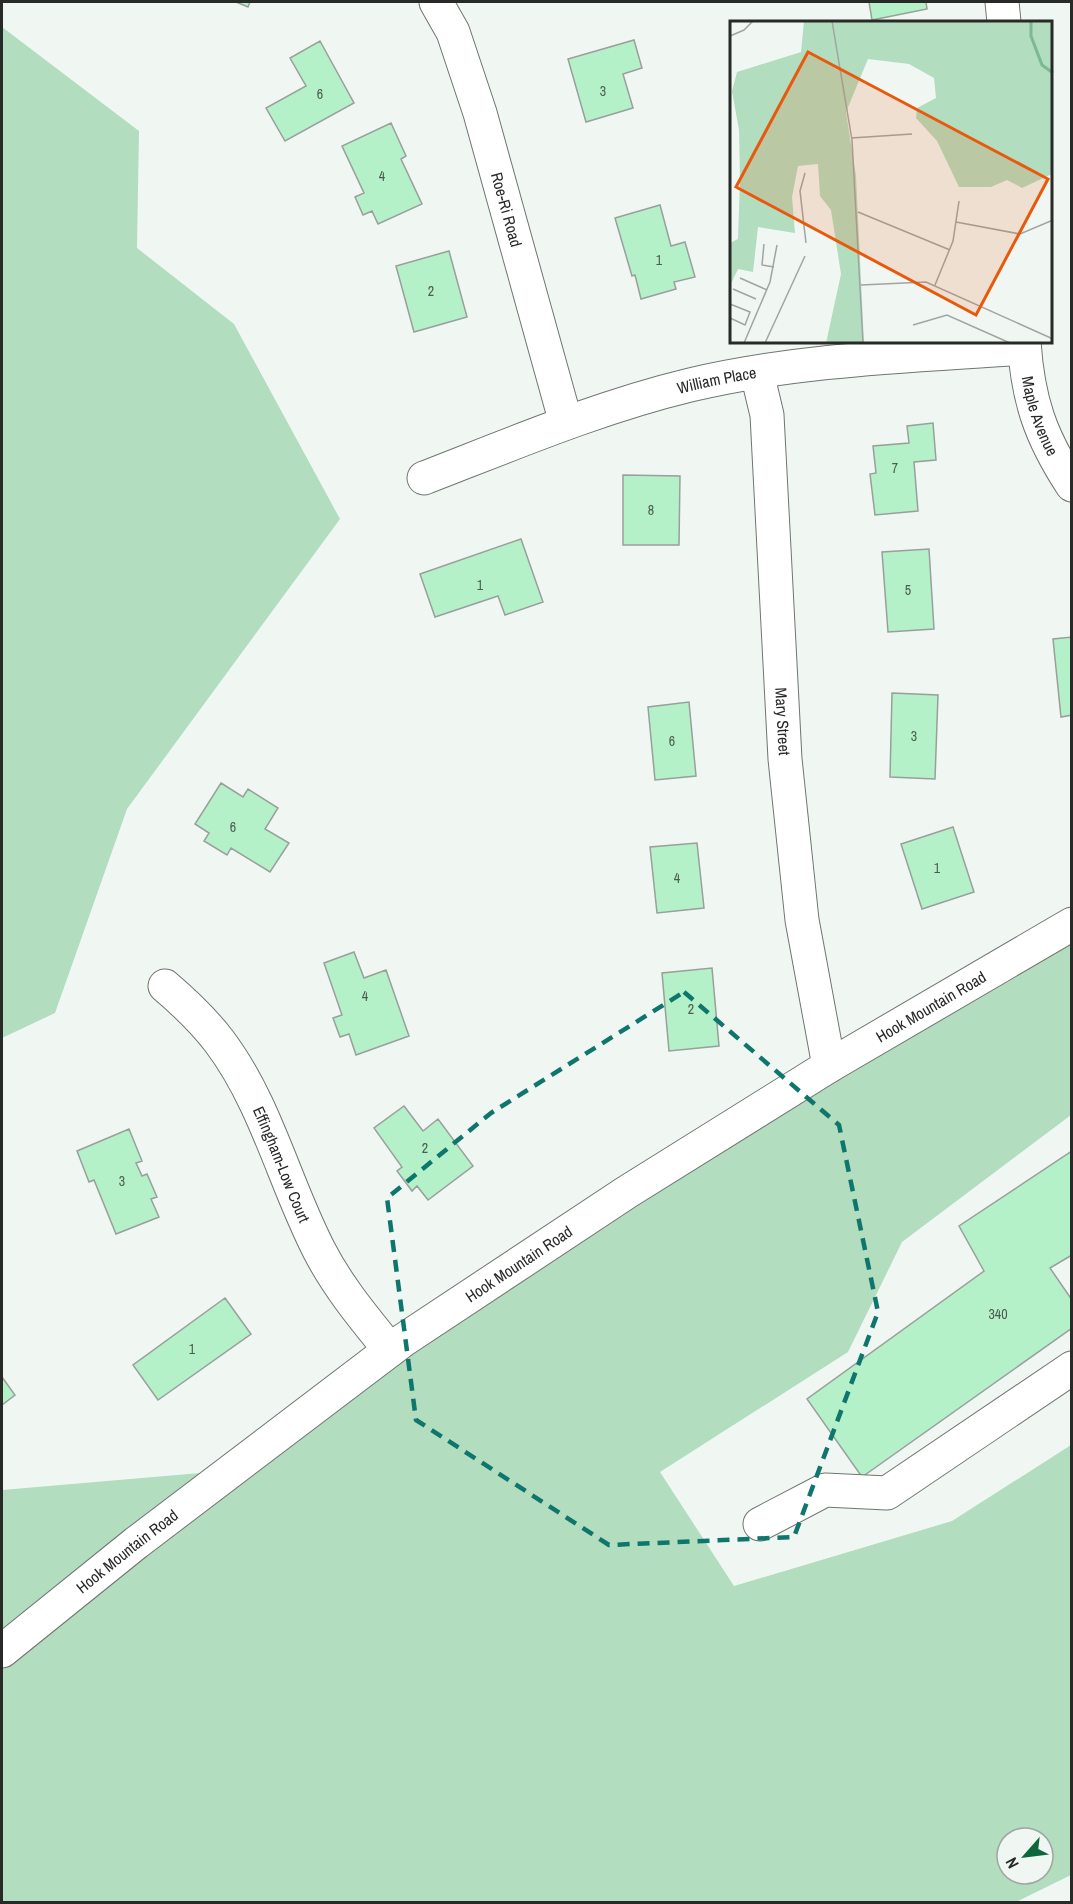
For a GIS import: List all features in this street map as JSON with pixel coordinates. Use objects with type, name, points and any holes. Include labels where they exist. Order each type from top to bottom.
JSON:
[{"type":"street","name":"Roe-Ri Road","points":[[436,2],[453,32],[480,113],[566,423]]},
{"type":"street","points":[[1002,2],[1004,21]]},
{"type":"street","name":"William Place","points":[[424,478],[605,409],[691,385],[809,364],[1024,345]]},
{"type":"street","name":"Maple Avenue","points":[[1024,345],[1035,416],[1052,455],[1071,485]]},
{"type":"street","name":"Mary Street","points":[[757,373],[767,415],[785,759],[802,920],[829,1066]]},
{"type":"street","name":"Hook Mountain Road","points":[[2,1652],[136,1543],[390,1350],[627,1192],[829,1066],[1071,924]]},
{"type":"street","name":"Effingham-Low Court","points":[[165,986],[195,1012],[220,1042],[250,1091],[319,1250],[347,1297],[390,1350]]},
{"type":"street","points":[[759,1524],[825,1490],[887,1493],[1071,1368]]},
{"type":"highlighted area","points":[[684,992],[839,1125],[878,1312],[794,1537],[609,1545],[416,1420],[387,1198],[491,1113]]},
{"type":"green space","points":[[2,27],[139,131],[137,248],[234,324],[340,519],[127,809],[55,1013],[2,1038]]},
{"type":"green space","points":[[1071,921],[1071,1115],[902,1242],[848,1352],[660,1472],[734,1586],[952,1521],[1071,1445],[1071,1875],[1055,1883],[1055,1826],[995,1826],[995,1886],[1049,1886],[1016,1902],[2,1902],[2,1490],[247,1469],[611,1197]]},
{"type":"building","points":[[236,2],[250,2],[248,7]]},
{"type":"building","points":[[869,2],[926,2],[927,9],[872,20]]},
{"type":"building","points":[[634,40],[642,68],[623,74],[633,108],[586,122],[568,59]]},
{"type":"building","points":[[320,41],[354,103],[285,141],[266,108],[306,86],[290,58]]},
{"type":"building","points":[[391,123],[406,156],[401,159],[422,204],[378,224],[372,211],[363,215],[355,197],[364,193],[342,146]]},
{"type":"building","points":[[660,205],[671,246],[685,242],[695,277],[674,282],[676,289],[641,299],[615,218]]},
{"type":"building","points":[[449,251],[467,317],[414,332],[396,266]]},
{"type":"building","points":[[933,423],[936,460],[914,462],[918,511],[875,515],[870,474],[876,473],[873,446],[909,443],[907,426]]},
{"type":"building","points":[[623,475],[680,476],[679,545],[623,545]]},
{"type":"building","points":[[521,539],[543,602],[505,615],[498,596],[435,617],[420,574]]},
{"type":"building","points":[[929,549],[934,629],[888,632],[882,552]]},
{"type":"building","points":[[1072,637],[1072,715],[1061,717],[1053,639]]},
{"type":"building","points":[[892,693],[938,695],[935,779],[890,777]]},
{"type":"building","points":[[689,702],[696,776],[655,780],[648,707]]},
{"type":"building","points":[[221,783],[243,797],[248,789],[278,808],[265,829],[289,843],[270,872],[231,848],[227,855],[204,841],[209,833],[195,824]]},
{"type":"building","points":[[953,827],[974,892],[922,909],[901,844]]},
{"type":"building","points":[[697,843],[704,908],[657,913],[650,847]]},
{"type":"building","points":[[354,952],[364,978],[386,970],[409,1036],[356,1055],[349,1034],[340,1037],[333,1018],[342,1015],[324,963]]},
{"type":"building","points":[[712,968],[719,1046],[669,1051],[662,973]]},
{"type":"building","points":[[404,1106],[423,1131],[438,1119],[473,1166],[428,1200],[417,1186],[412,1191],[397,1171],[402,1167],[374,1128]]},
{"type":"building","points":[[129,1129],[142,1161],[136,1163],[142,1176],[147,1174],[157,1197],[151,1199],[159,1217],[116,1234],[94,1180],[89,1182],[77,1151]]},
{"type":"building","points":[[1072,1151],[1072,1255],[1050,1268],[1072,1300],[1072,1328],[862,1477],[807,1399],[984,1271],[959,1226]]},
{"type":"building","points":[[225,1298],[251,1334],[158,1400],[133,1365]]},
{"type":"building","points":[[2,1377],[15,1395],[2,1405]]}]
